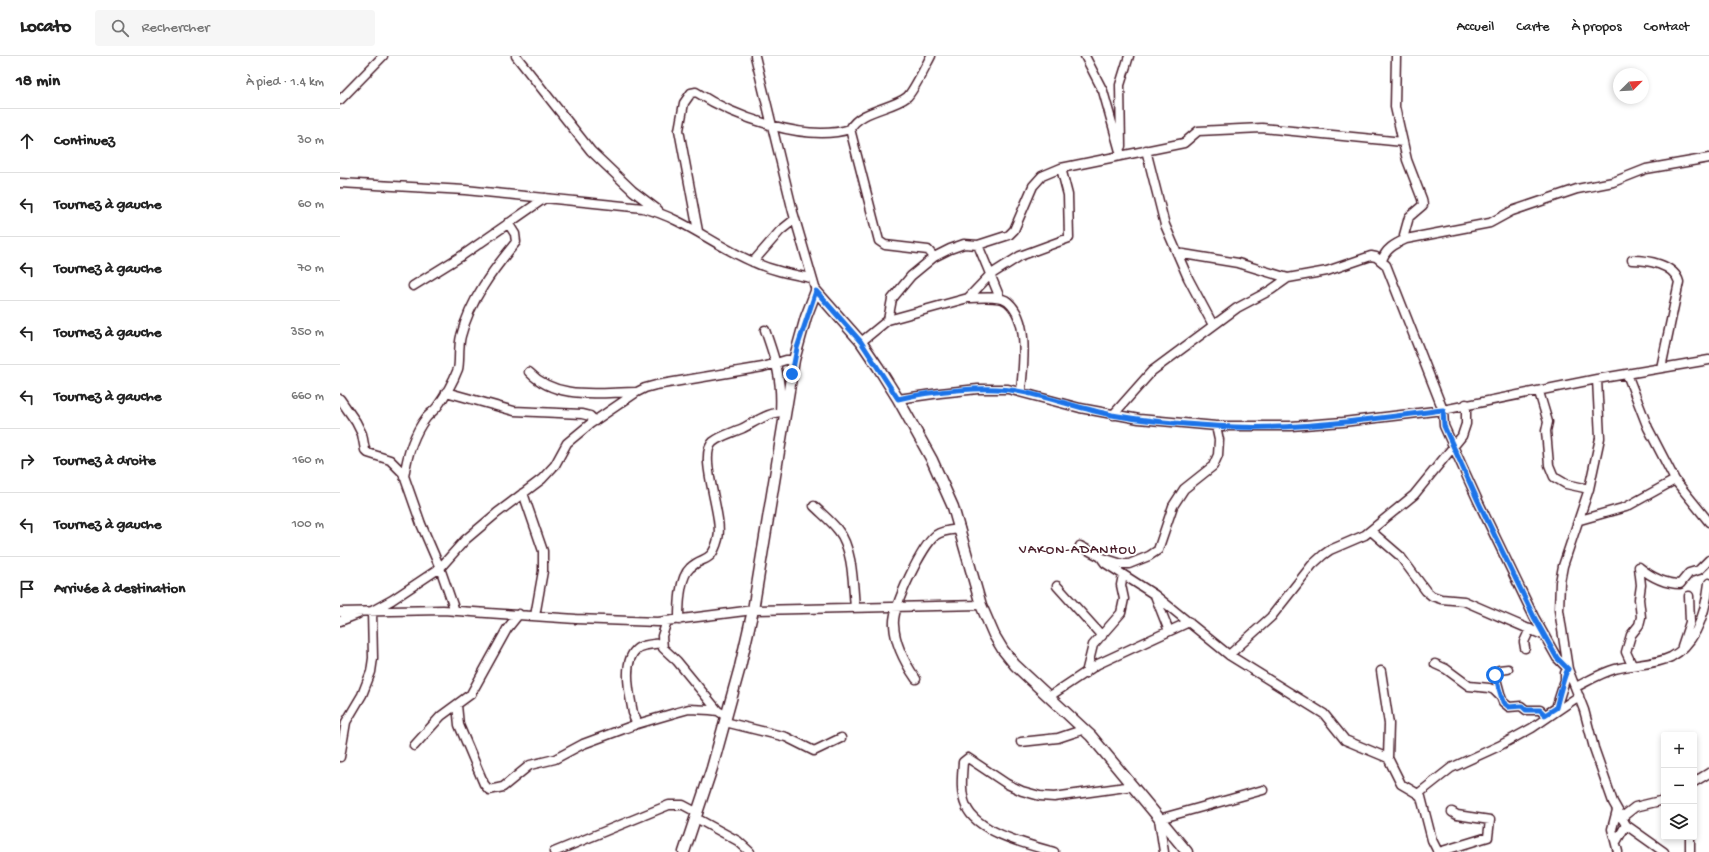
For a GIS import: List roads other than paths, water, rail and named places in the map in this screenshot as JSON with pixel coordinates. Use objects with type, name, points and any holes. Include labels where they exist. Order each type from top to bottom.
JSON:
[{"type":"main road","points":[[684,852],[697,816],[753,610],[782,412],[806,317],[816,291],[861,342],[898,399],[936,467],[953,507],[981,605],[1002,650],[1015,665],[1085,729],[1187,852]]},
{"type":"street","points":[[340,100],[383,56]]},
{"type":"street","points":[[516,56],[591,151],[633,192],[661,213],[698,231],[753,262],[786,273],[811,278]]},
{"type":"street","points":[[755,56],[794,219],[816,291]]},
{"type":"street","points":[[698,231],[679,130],[684,103],[687,96],[696,92],[753,119],[795,130],[821,133],[838,132],[850,129],[855,122],[871,112],[907,97],[931,56]]},
{"type":"street","points":[[1085,56],[1103,92],[1121,155]]},
{"type":"street","points":[[1121,155],[1120,85],[1128,56]]},
{"type":"street","points":[[1396,56],[1395,107],[1407,160],[1423,205],[1409,217],[1404,235],[1406,239]]},
{"type":"street","points":[[888,320],[892,299],[911,276],[934,257],[950,249],[964,244],[978,245],[1009,235],[1014,230],[1032,186],[1042,176],[1061,168],[1184,143],[1198,131],[1262,128],[1403,142]]},
{"type":"street","points":[[850,129],[879,241],[886,245],[928,250],[934,257]]},
{"type":"street","points":[[1146,150],[1161,214],[1213,325]]},
{"type":"street","points":[[1382,261],[1384,254],[1388,249],[1406,239],[1490,223],[1512,211],[1577,189],[1614,182],[1646,169],[1709,158]]},
{"type":"street","points":[[968,298],[990,275],[1020,256],[1069,238],[1068,195],[1061,168]]},
{"type":"street","points":[[340,183],[465,190],[625,205],[661,213]]},
{"type":"street","points":[[413,286],[463,255],[546,198]]},
{"type":"street","points":[[753,262],[780,231],[794,219]]},
{"type":"street","points":[[404,477],[406,460],[412,442],[426,417],[438,406],[458,368],[460,337],[469,310],[496,266],[516,242],[515,234],[508,223]]},
{"type":"street","points":[[978,245],[1000,298]]},
{"type":"street","points":[[1178,253],[1238,263],[1288,278]]},
{"type":"street","points":[[1113,415],[1152,371],[1237,308],[1271,290],[1288,278],[1327,271],[1371,256],[1376,257],[1386,265],[1443,410],[1444,426],[1478,501],[1545,636],[1557,658],[1568,669]]},
{"type":"street","points":[[1632,260],[1646,260],[1653,262],[1672,271],[1678,277],[1679,282],[1661,368]]},
{"type":"street","points":[[861,342],[888,320],[968,298],[1000,298],[1008,302],[1020,323],[1025,344],[1022,392]]},
{"type":"street","points":[[678,620],[681,588],[688,569],[710,556],[719,537],[713,487],[708,469],[708,448],[713,441],[782,412],[781,384],[765,330]]},
{"type":"street","points":[[340,621],[368,611],[392,600],[440,568],[465,540],[542,479],[555,465],[567,444],[595,421],[637,392],[656,385],[763,367],[794,360]]},
{"type":"street","points":[[898,399],[924,394],[978,389],[1022,392],[1113,415],[1216,426],[1291,426],[1343,422],[1443,410],[1466,404],[1539,392],[1597,379],[1709,360]]},
{"type":"street","points":[[529,372],[538,381],[555,390],[571,393],[637,392]]},
{"type":"street","points":[[1627,374],[1648,428],[1675,480],[1709,522]]},
{"type":"street","points":[[1597,379],[1600,438],[1589,489],[1580,520],[1563,566],[1560,582],[1559,610],[1568,669],[1576,687],[1589,726],[1594,748],[1617,810],[1624,821],[1664,852]]},
{"type":"street","points":[[446,392],[514,411],[582,414],[590,416],[595,421]]},
{"type":"street","points":[[1539,392],[1548,422],[1546,431],[1549,465],[1554,477],[1566,484],[1589,489]]},
{"type":"street","points":[[340,399],[356,422],[362,434],[365,450],[368,454],[390,460],[403,473],[426,538],[440,568],[455,611]]},
{"type":"street","points":[[1229,655],[1271,618],[1312,566],[1323,555],[1330,550],[1365,535],[1414,495],[1462,436],[1464,430],[1466,404]]},
{"type":"street","points":[[1080,546],[1100,556],[1122,564],[1129,564],[1149,556],[1158,550],[1172,506],[1184,489],[1213,466],[1218,454],[1219,440],[1216,426]]},
{"type":"street","points":[[1580,520],[1626,508],[1675,480]]},
{"type":"street","points":[[523,493],[543,551],[543,571],[535,616]]},
{"type":"street","points":[[814,506],[838,530],[845,540],[851,566],[855,608]]},
{"type":"street","points":[[916,679],[899,650],[894,625],[898,607],[917,558],[936,535],[943,531],[960,529]]},
{"type":"street","points":[[1371,531],[1400,556],[1426,591],[1432,596],[1442,600],[1464,601],[1545,636]]},
{"type":"street","points":[[1100,556],[1105,564],[1155,595],[1229,655],[1321,712],[1345,740],[1388,758]]},
{"type":"street","points":[[1632,665],[1626,652],[1631,635],[1639,625],[1642,617],[1639,604],[1641,585],[1639,567],[1653,577],[1680,584],[1689,573],[1699,570],[1709,560]]},
{"type":"street","points":[[1086,673],[1093,645],[1121,612],[1124,599],[1121,585],[1123,575]]},
{"type":"street","points":[[1576,687],[1613,670],[1671,657],[1682,649],[1700,623],[1707,602],[1709,583]]},
{"type":"street","points":[[1057,586],[1102,636]]},
{"type":"street","points":[[1155,595],[1169,631]]},
{"type":"street","points":[[1682,649],[1682,643],[1690,622],[1689,596]]},
{"type":"street","points":[[340,612],[455,611],[519,614],[592,620],[667,622],[753,610],[981,605]]},
{"type":"street","points":[[340,757],[346,722],[362,695],[371,672],[373,658],[368,611]]},
{"type":"street","points":[[414,746],[442,716],[471,694],[507,629],[519,614]]},
{"type":"street","points":[[667,622],[663,630],[662,643],[664,648],[677,661],[723,717]]},
{"type":"street","points":[[1050,696],[1098,664],[1189,622]]},
{"type":"street","points":[[1525,648],[1524,642],[1530,629]]},
{"type":"street","points":[[637,724],[634,718],[636,718],[633,714],[628,670],[632,655],[639,647],[662,643]]},
{"type":"street","points":[[1435,664],[1446,669],[1468,686],[1494,690],[1501,697]]},
{"type":"street","points":[[1508,669],[1499,670],[1495,675],[1503,702],[1509,707],[1522,706],[1526,710],[1540,710],[1545,715],[1556,708],[1565,680],[1565,673],[1568,669]]},
{"type":"street","points":[[1381,671],[1389,724],[1388,758],[1402,784],[1421,797],[1432,840],[1439,852],[1488,837],[1490,820],[1458,816],[1452,812]]},
{"type":"street","points":[[1418,794],[1451,768],[1499,746],[1532,728],[1579,696]]},
{"type":"street","points":[[457,705],[459,726],[484,784],[489,790],[503,787],[530,765],[555,759],[583,744],[637,724],[689,709],[723,717],[786,737],[814,751],[841,738]]},
{"type":"street","points":[[340,716],[353,708]]},
{"type":"street","points":[[1021,742],[1058,738],[1085,729]]},
{"type":"street","points":[[1054,852],[999,834],[974,817],[966,806],[963,795],[963,762],[968,758],[1007,784],[1022,791],[1040,796],[1054,797],[1133,786]]},
{"type":"street","points":[[1697,780],[1709,773]]},
{"type":"street","points":[[1164,852],[1159,819],[1263,790]]},
{"type":"street","points":[[1616,842],[1624,821],[1635,807],[1661,801]]},
{"type":"street","points":[[554,852],[669,805],[683,805],[697,816],[738,841],[750,852]]},
{"type":"street","points":[[1617,810],[1612,829],[1618,852]]},
{"type":"street","points":[[1690,840],[1690,852]]},
{"type":"district","name":"VAKON-ADANHOU","points":[[1078,548]]}]
